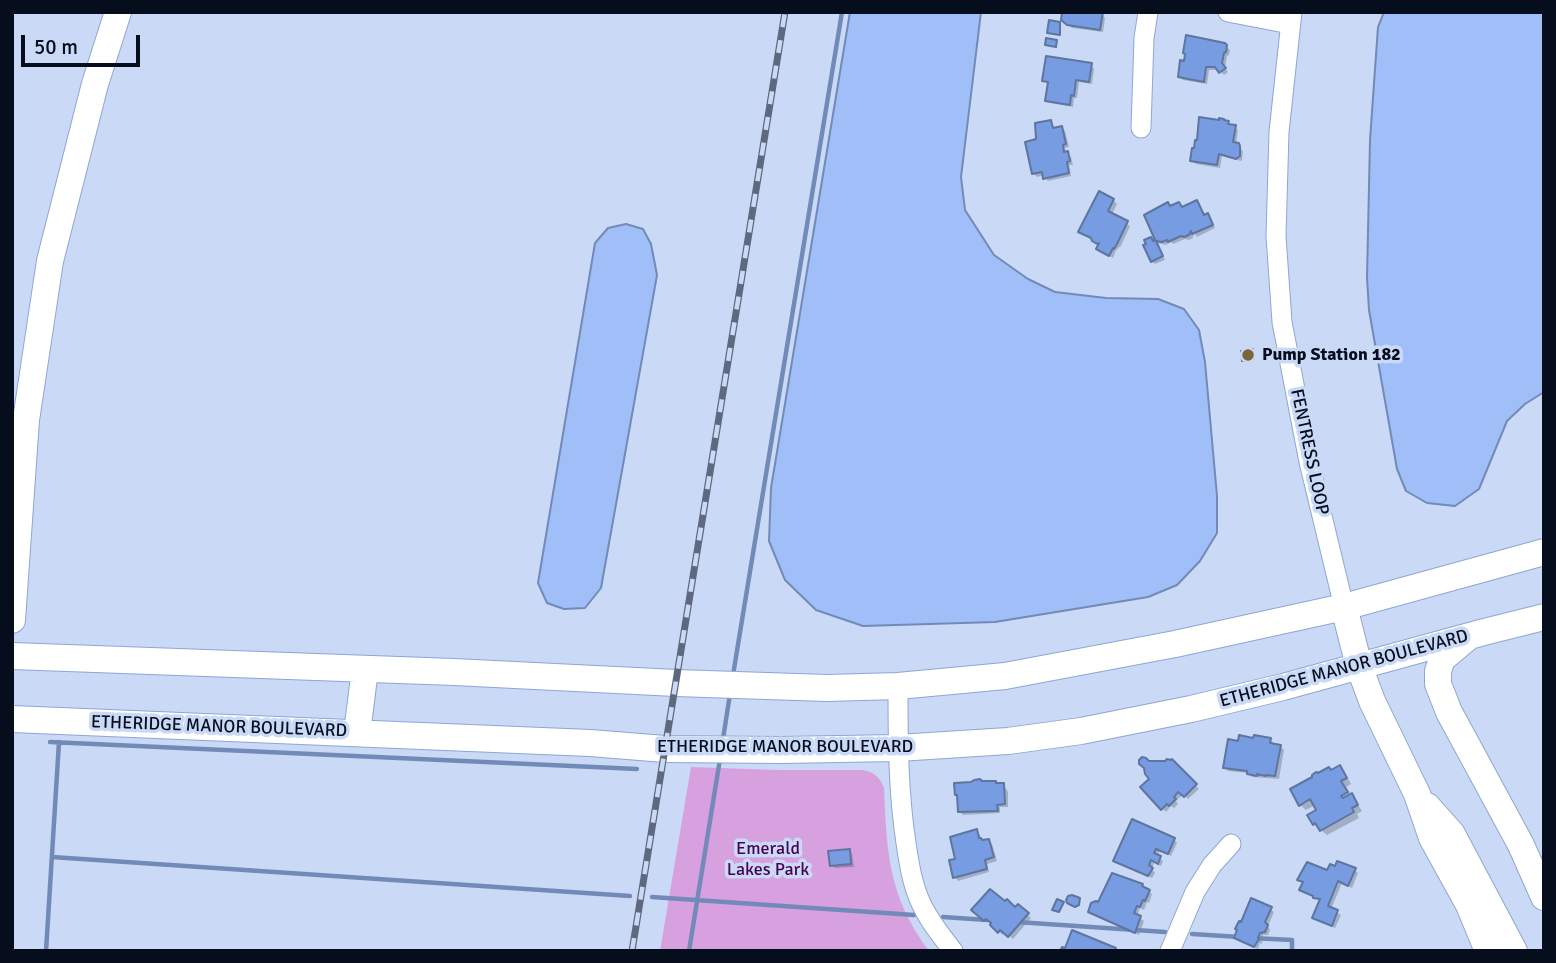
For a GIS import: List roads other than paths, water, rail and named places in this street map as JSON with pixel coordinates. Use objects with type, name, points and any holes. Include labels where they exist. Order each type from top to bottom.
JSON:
[{"type":"main road","points":[[12,620],[26,420],[50,261],[95,84],[118,12]]},
{"type":"main road","points":[[12,656],[827,688],[898,686],[1005,676],[1175,644],[1344,607],[1544,552]]},
{"type":"main road","name":"FENTRESS LOOP","points":[[1344,607],[1359,666],[1372,701],[1416,794],[1432,838],[1469,905],[1488,951]]},
{"type":"main road","name":"ETHERIDGE MANOR BOULEVARD","points":[[12,719],[590,743],[665,749],[898,748],[1008,741],[1081,731],[1191,709],[1544,617]]},
{"type":"main road","points":[[1470,636],[1442,659],[1438,684],[1449,712],[1521,845],[1544,897]]},
{"type":"main road","points":[[357,733],[365,669]]},
{"type":"main road","name":"FENTRESS LOOP","points":[[1416,794],[1452,834],[1514,951]]},
{"type":"street","points":[[1141,128],[1144,38],[1148,12]]},
{"type":"street","points":[[1228,12],[1291,18]]},
{"type":"street","name":"FENTRESS LOOP","points":[[1291,18],[1279,132],[1276,236],[1282,322],[1309,462],[1344,607]]},
{"type":"street","points":[[898,686],[898,748],[909,867],[920,900],[936,929],[953,951]]},
{"type":"street","points":[[1170,951],[1195,892],[1212,865],[1231,844]]},
{"type":"water","points":[[850,12],[981,12],[961,177],[965,210],[994,255],[1028,279],[1055,292],[1106,298],[1158,299],[1184,309],[1199,330],[1205,362],[1217,496],[1217,533],[1200,561],[1177,585],[1148,597],[995,622],[863,626],[816,610],[785,580],[769,541],[771,488]]},
{"type":"water","points":[[1384,12],[1544,12],[1544,392],[1525,404],[1507,421],[1479,489],[1455,506],[1427,503],[1406,491],[1397,469],[1369,310],[1367,278],[1370,140],[1378,27]]},
{"type":"water","points":[[626,224],[643,229],[651,244],[657,275],[601,588],[585,608],[564,609],[547,603],[538,583],[595,243],[608,228]]},
{"type":"waterway","points":[[733,675],[842,12]]},
{"type":"waterway","points":[[723,739],[730,694]]},
{"type":"waterway","points":[[50,742],[637,769]]},
{"type":"waterway","points":[[46,951],[59,742]]},
{"type":"waterway","points":[[689,951],[720,759]]},
{"type":"waterway","points":[[52,857],[630,896]]},
{"type":"waterway","points":[[652,897],[914,915]]},
{"type":"waterway","points":[[943,917],[987,920]]},
{"type":"waterway","points":[[1017,922],[1165,932]]},
{"type":"waterway","points":[[1192,934],[1240,937]]},
{"type":"waterway","points":[[1252,938],[1292,940],[1292,951]]},
{"type":"railway","points":[[632,951],[785,12]]},
{"type":"place","name":"Pump Station 182","points":[[1248,355]]},
{"type":"park label","name":"Emerald Lakes Park","points":[[768,859]]}]
